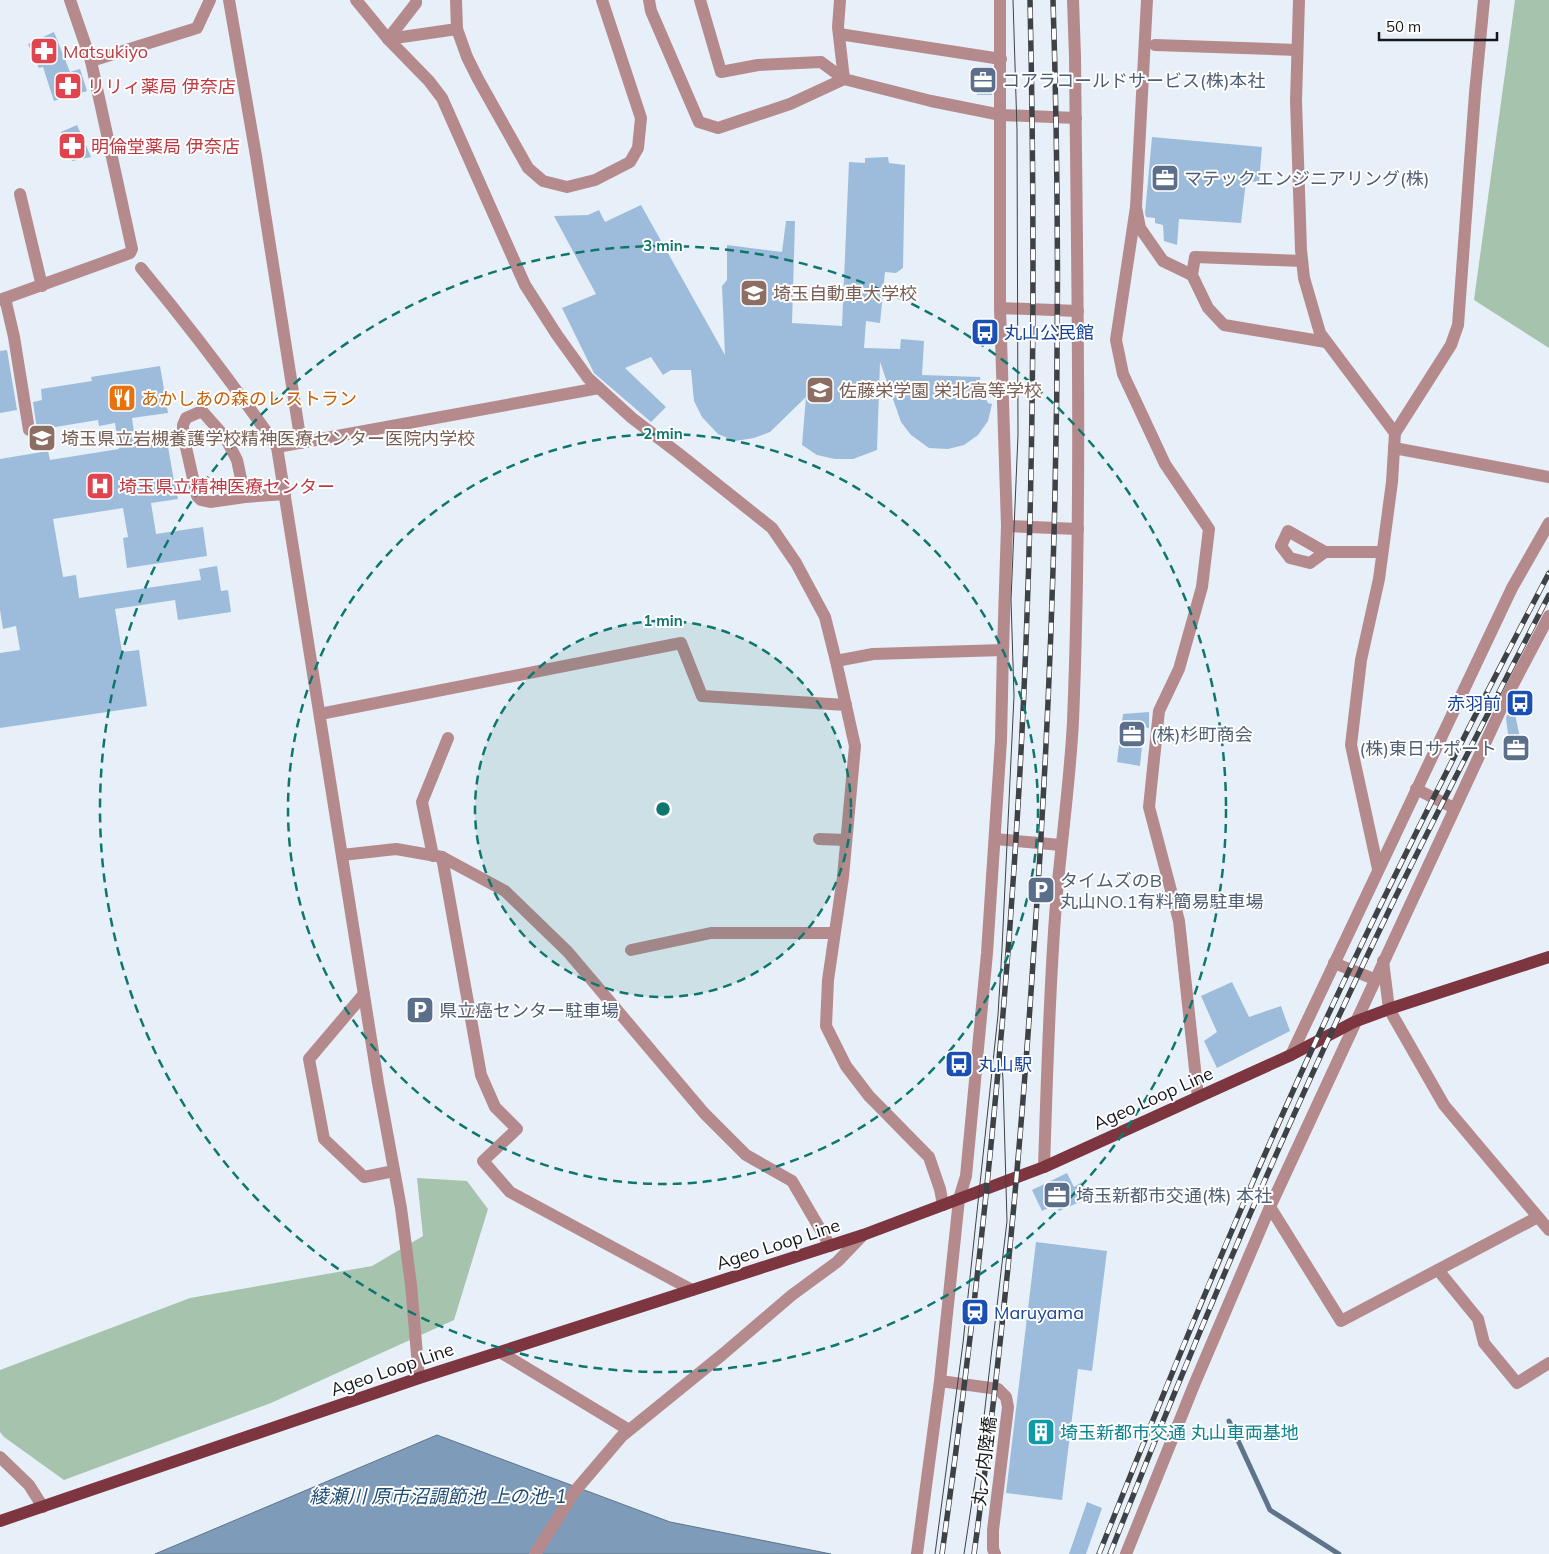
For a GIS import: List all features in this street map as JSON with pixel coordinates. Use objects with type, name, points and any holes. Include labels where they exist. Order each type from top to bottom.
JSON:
[{"type":"main road","name":"Ageo Loop Line","points":[[0,1521],[419,1378],[830,1246],[943,1206],[1044,1167],[1291,1055],[1354,1022],[1549,957]]},
{"type":"street","points":[[29,430],[14,337],[2,299],[130,253],[132,249],[91,61],[70,0]]},
{"type":"street","points":[[91,61],[197,28],[210,0]]},
{"type":"street","points":[[229,0],[256,156],[301,443]]},
{"type":"street","points":[[356,0],[388,40],[429,81],[442,98],[525,284],[557,335],[588,378],[632,418],[678,452],[772,528],[796,563],[825,617],[854,746],[843,877],[828,980],[826,1026],[846,1066],[869,1096],[929,1157],[940,1189],[943,1206]]},
{"type":"street","points":[[388,40],[416,3],[416,0]]},
{"type":"street","points":[[456,0],[457,28],[467,57],[528,168],[543,182],[567,187],[595,180],[630,162],[638,148],[641,118],[602,0]]},
{"type":"street","points":[[649,0],[651,11],[699,122],[718,128],[790,104],[844,79]]},
{"type":"street","points":[[700,0],[721,72],[758,65],[821,62],[844,79],[931,101],[1001,115],[1076,118]]},
{"type":"street","points":[[840,0],[839,34],[844,79]]},
{"type":"street","points":[[917,1554],[940,1381],[960,1199],[966,1176],[987,953],[1001,740],[1007,526],[1000,308],[1000,0]]},
{"type":"street","points":[[1044,1167],[1052,971],[1061,845],[1071,746],[1078,528],[1078,311],[1073,0]]},
{"type":"street","points":[[1147,0],[1136,207],[1116,340],[1123,374],[1165,464],[1209,529],[1202,587],[1179,670],[1159,711],[1149,808],[1179,921],[1198,1097]]},
{"type":"street","points":[[1299,0],[1296,101],[1304,278],[1320,333],[1395,433]]},
{"type":"street","points":[[1378,869],[1351,744],[1362,660],[1379,579],[1392,482],[1395,433],[1452,345],[1458,325],[1474,93],[1484,0]]},
{"type":"street","points":[[388,40],[457,28]]},
{"type":"street","points":[[839,34],[1000,59]]},
{"type":"street","points":[[1155,44],[1297,50]]},
{"type":"street","points":[[20,194],[42,286]]},
{"type":"street","points":[[1136,207],[1140,228],[1163,262],[1192,275]]},
{"type":"street","points":[[1302,262],[1195,258],[1192,275],[1208,308],[1224,325],[1326,342]]},
{"type":"street","points":[[141,268],[239,391],[277,447],[364,994],[401,1208],[410,1276],[419,1378]]},
{"type":"street","points":[[1000,308],[1078,311]]},
{"type":"street","points":[[277,447],[599,388]]},
{"type":"street","points":[[245,497],[237,460],[224,437],[202,411],[186,418],[183,425],[183,434],[197,496],[201,500],[210,502],[284,494]]},
{"type":"street","points":[[1394,448],[1549,477]]},
{"type":"street","points":[[1291,1055],[1512,588],[1549,523]]},
{"type":"street","points":[[1007,526],[1078,528]]},
{"type":"street","points":[[1325,552],[1382,552]]},
{"type":"street","points":[[1126,1554],[1194,1385],[1270,1207],[1454,808],[1507,696],[1549,616]]},
{"type":"street","points":[[320,714],[681,643],[702,696],[846,705]]},
{"type":"street","points":[[836,661],[873,654],[1003,650]]},
{"type":"street","points":[[448,738],[422,802],[438,857],[481,1075],[494,1107],[517,1129],[482,1161],[510,1192],[692,1290]]},
{"type":"street","points":[[1416,790],[1454,808]]},
{"type":"street","points":[[819,839],[846,840]]},
{"type":"street","points":[[994,839],[1061,845]]},
{"type":"street","points":[[342,855],[396,850],[438,857],[505,891],[568,952],[704,1112],[739,1148],[746,1155],[792,1181],[830,1246]]},
{"type":"street","points":[[631,950],[711,933],[834,934]]},
{"type":"street","points":[[1383,961],[1389,1009],[1444,1105],[1549,1230]]},
{"type":"street","points":[[1334,963],[1374,979]]},
{"type":"street","points":[[364,994],[309,1059],[324,1139],[364,1177],[394,1171]]},
{"type":"street","points":[[1270,1207],[1341,1321],[1538,1218]]},
{"type":"street","points":[[535,1554],[575,1491],[622,1436],[792,1295],[837,1262],[863,1235]]},
{"type":"street","points":[[1438,1270],[1478,1319],[1484,1343],[1517,1383],[1549,1363]]},
{"type":"street","points":[[500,1352],[629,1430]]},
{"type":"street","name":"丸ノ内陸橋","points":[[940,1381],[998,1389],[1004,1393],[1008,1402],[993,1530],[993,1549],[995,1554]]},
{"type":"street","points":[[0,1456],[29,1485],[43,1507]]},
{"type":"green space","points":[[1515,0],[1549,0],[1549,348],[1474,300]]},
{"type":"green space","points":[[417,1178],[467,1181],[488,1209],[454,1320],[271,1403],[64,1480],[4,1437],[0,1432],[0,1370],[190,1298],[372,1266],[423,1236]]},
{"type":"water","name":"綾瀬川 原市沼調節池 上の池-1","points":[[437,1435],[670,1522],[831,1554],[155,1554]]},
{"type":"building","points":[[54,32],[70,72],[80,69],[87,91],[54,101],[43,67],[39,68],[28,44]]},
{"type":"building","points":[[977,66],[992,66],[992,95],[977,95]]},
{"type":"building","points":[[77,125],[91,157],[72,161],[61,132]]},
{"type":"building","points":[[1152,137],[1262,147],[1259,182],[1246,181],[1241,223],[1179,219],[1177,245],[1164,241],[1163,225],[1155,223],[1155,218],[1146,217],[1145,213]]},
{"type":"building","points":[[888,157],[889,163],[905,165],[903,268],[896,273],[885,272],[880,323],[866,321],[864,348],[900,349],[901,339],[924,341],[922,375],[980,377],[982,396],[985,397],[988,403],[992,404],[988,421],[978,435],[964,445],[948,449],[929,448],[911,435],[901,422],[880,362],[877,450],[853,459],[835,459],[817,455],[802,445],[806,397],[770,432],[754,438],[735,441],[718,434],[702,417],[694,401],[691,370],[671,370],[663,375],[651,357],[625,368],[666,407],[651,422],[594,373],[562,308],[596,294],[554,216],[588,215],[599,210],[605,222],[641,205],[725,355],[722,286],[727,280],[727,245],[782,252],[786,221],[795,221],[792,323],[842,326],[849,162],[865,163],[865,158]]},
{"type":"building","points":[[7,350],[17,410],[0,413],[0,351]]},
{"type":"building","points":[[160,366],[168,413],[132,418],[136,446],[167,441],[178,499],[151,503],[156,534],[203,527],[207,556],[127,568],[123,538],[128,537],[123,508],[53,519],[63,577],[76,575],[79,598],[201,580],[199,569],[217,566],[221,591],[228,590],[231,612],[178,620],[175,600],[115,609],[122,652],[139,650],[147,706],[0,728],[0,653],[20,650],[16,626],[3,629],[0,610],[0,459],[48,451],[50,460],[119,449],[115,423],[99,426],[98,420],[37,430],[33,402],[42,400],[41,389],[92,381],[91,377]]},
{"type":"building","points":[[1149,712],[1149,728],[1144,727],[1140,766],[1117,762],[1123,714]]},
{"type":"building","points":[[1515,714],[1524,757],[1511,757],[1506,718],[1507,715]]},
{"type":"building","points":[[1232,982],[1249,1017],[1281,1006],[1290,1031],[1217,1068],[1204,1041],[1217,1032],[1201,996]]},
{"type":"building","points":[[1067,1173],[1074,1187],[1082,1182],[1089,1198],[1059,1211],[1055,1205],[1042,1211],[1032,1190]]},
{"type":"building","name":"埼玉新都市交通 丸山車両基地","points":[[1036,1242],[1107,1251],[1092,1371],[1078,1369],[1062,1500],[1006,1493]]},
{"type":"building","points":[[1087,1502],[1102,1508],[1086,1554],[1069,1554]]},
{"type":"waterway","points":[[1229,1421],[1270,1510],[1339,1554]]},
{"type":"tram line","points":[[935,1554],[963,1343],[998,1015],[1002,949],[1014,696],[1011,600],[1018,435],[1017,130],[1013,0]]},
{"type":"tram line","points":[[964,1554],[981,1442],[1007,1221],[1000,1040]]},
{"type":"railway","points":[[942,1554],[977,1280],[996,1097],[1011,914],[1023,719],[1032,411],[1033,205],[1030,0]]},
{"type":"railway","points":[[974,1554],[1002,1327],[1017,1175],[1042,829],[1052,592],[1057,355],[1056,118],[1053,0]]},
{"type":"railway","points":[[1099,1554],[1198,1310],[1249,1189],[1303,1069],[1423,819],[1549,573]]},
{"type":"railway","points":[[1110,1554],[1246,1223],[1356,979],[1471,746],[1549,595]]},
{"type":"place","name":"Matsukiyo","points":[[44,51]]},
{"type":"place","name":"コアラコールドサービス(株)本社","points":[[983,80]]},
{"type":"place","name":"リリィ薬局 伊奈店","points":[[68,86]]},
{"type":"place","name":"明倫堂薬局 伊奈店","points":[[72,146]]},
{"type":"place","name":"マテックエンジニアリング(株)","points":[[1165,178]]},
{"type":"place","name":"埼玉自動車大学校","points":[[754,293]]},
{"type":"place","name":"丸山公民館","points":[[985,332]]},
{"type":"place","name":"佐藤栄学園 栄北高等学校","points":[[820,390]]},
{"type":"place","name":"あかしあの森のレストラン","points":[[122,398]]},
{"type":"place","name":"埼玉県立岩槻養護学校精神医療センター医院内学校","points":[[42,438]]},
{"type":"place","name":"埼玉県立精神医療センター","points":[[100,486]]},
{"type":"place","name":"赤羽前","points":[[1520,703]]},
{"type":"place","name":"(株)杉町商会","points":[[1132,734]]},
{"type":"place","name":"(株)東日サポート","points":[[1516,748]]},
{"type":"place","name":"タイムズのB 丸山NO.1有料簡易駐車場","points":[[1041,890]]},
{"type":"place","name":"県立癌センター駐車場","points":[[420,1010]]},
{"type":"place","name":"丸山駅","points":[[959,1064]]},
{"type":"place","name":"埼玉新都市交通(株) 本社","points":[[1057,1195]]},
{"type":"place","name":"Maruyama","points":[[975,1312]]},
{"type":"place","name":"埼玉新都市交通 丸山車両基地","points":[[1041,1432]]}]
